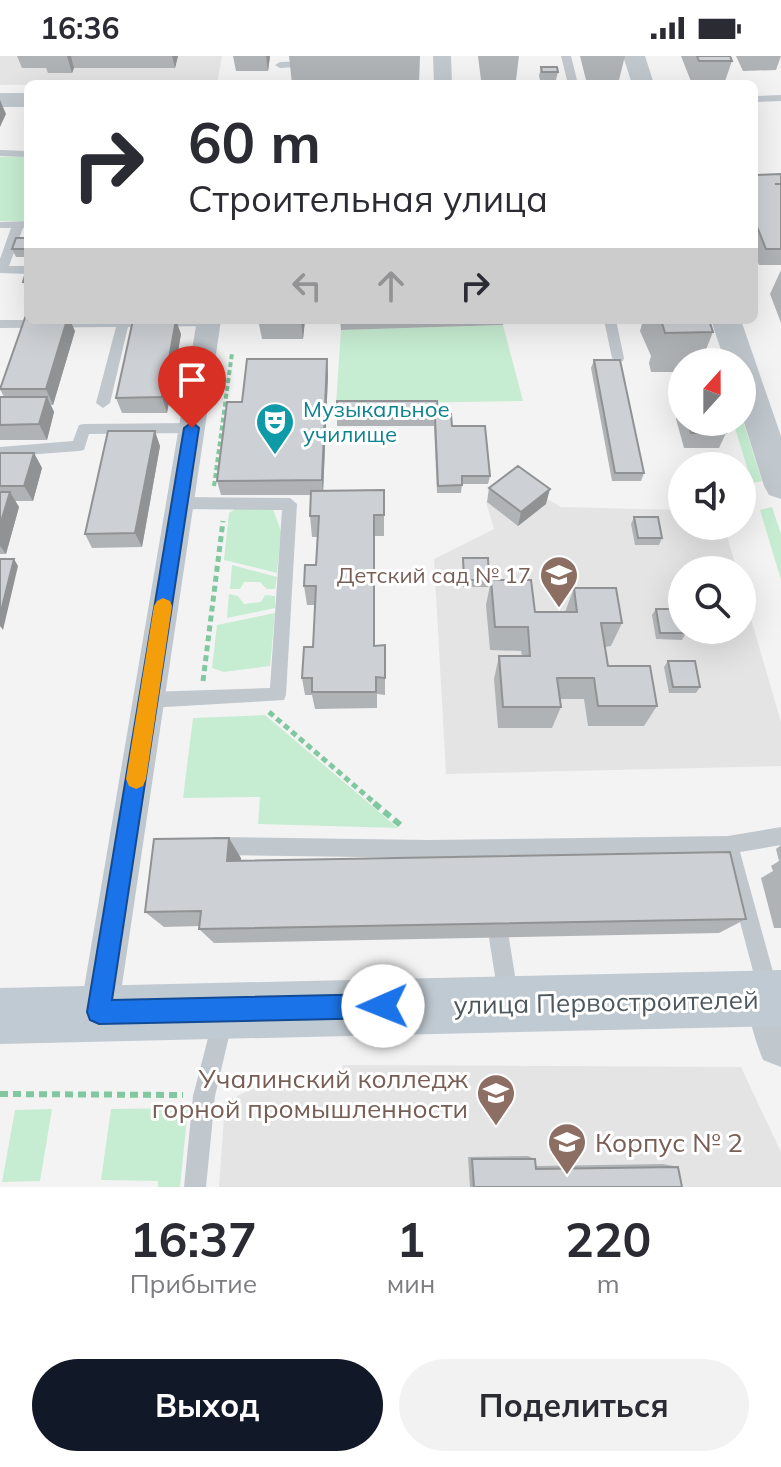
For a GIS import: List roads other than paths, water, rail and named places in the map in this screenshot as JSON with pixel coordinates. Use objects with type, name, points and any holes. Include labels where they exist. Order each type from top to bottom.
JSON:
[{"type":"main road","name":"улица Первостроителей","points":[[0,1016],[509,1004],[778,1013]]},
{"type":"street","points":[[442,56],[443,80]]},
{"type":"street","points":[[634,56],[642,80]]},
{"type":"street","points":[[0,100],[24,100]]},
{"type":"street","points":[[99,1012],[134,845],[148,700],[209,324]]},
{"type":"street","points":[[727,324],[735,348]]},
{"type":"street","points":[[756,410],[780,483]]},
{"type":"lane","points":[[566,56],[572,80]]},
{"type":"lane","points":[[280,65],[328,64]]},
{"type":"lane","points":[[758,99],[781,98]]},
{"type":"lane","points":[[0,153],[24,154]]},
{"type":"lane","points":[[0,225],[23,224],[2,270],[24,270]]},
{"type":"lane","points":[[0,324],[24,324]]},
{"type":"lane","points":[[103,403],[123,324]]},
{"type":"lane","points":[[611,324],[618,358]]},
{"type":"lane","points":[[0,452],[79,446],[84,429],[192,428]]},
{"type":"lane","points":[[148,700],[278,695],[290,504],[180,503]]},
{"type":"lane","points":[[189,845],[429,849],[493,855],[728,845],[781,836]]},
{"type":"lane","points":[[728,845],[778,1013]]},
{"type":"lane","points":[[499,938],[506,966],[509,1004]]},
{"type":"lane","points":[[195,1187],[204,1096],[225,1009]]},
{"type":"place","name":"Музыкальное училище","points":[[275,456]]},
{"type":"place","name":"Детский сад № 17","points":[[559,609]]},
{"type":"place","name":"Учалинский колледж горной промышленности","points":[[496,1127]]},
{"type":"place","name":"Корпус № 2","points":[[567,1176]]}]
